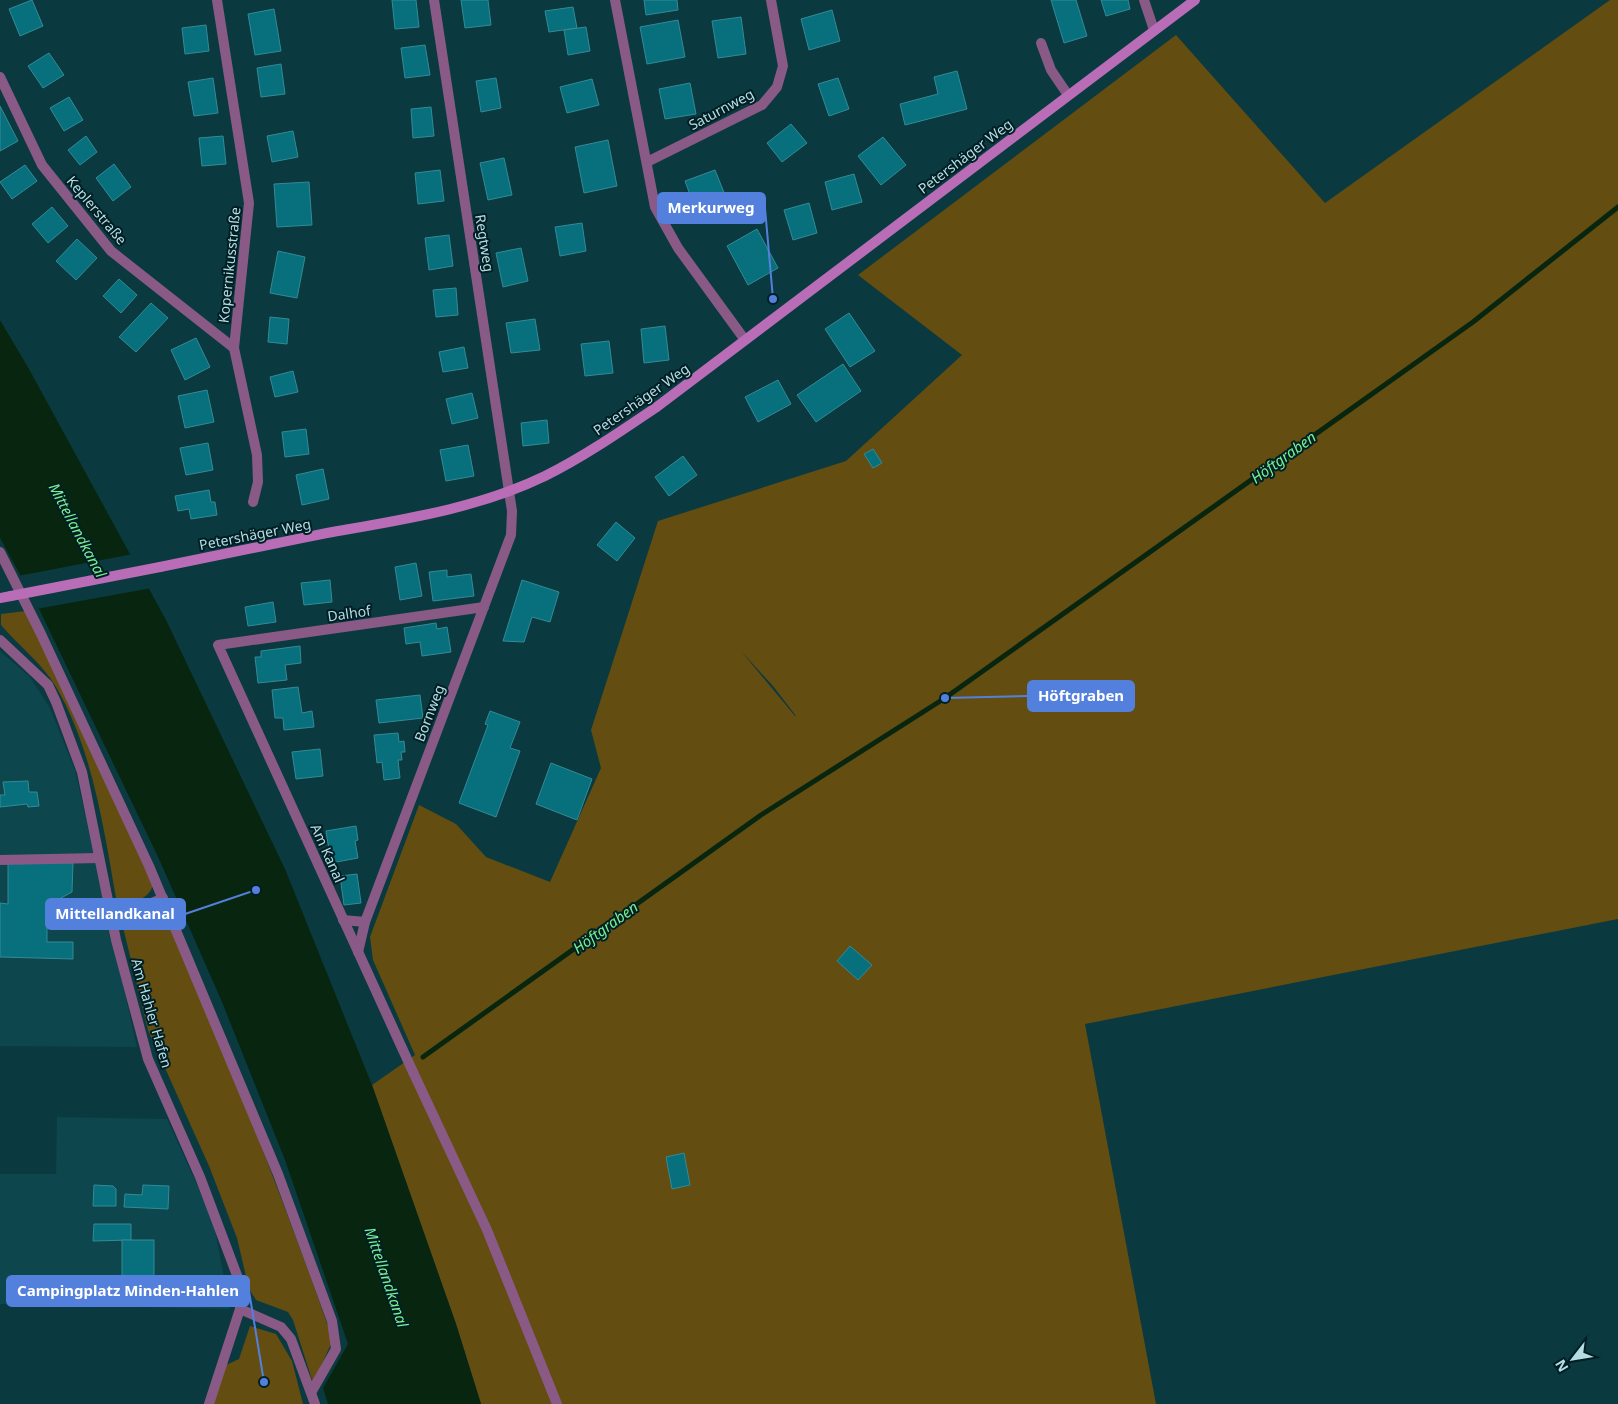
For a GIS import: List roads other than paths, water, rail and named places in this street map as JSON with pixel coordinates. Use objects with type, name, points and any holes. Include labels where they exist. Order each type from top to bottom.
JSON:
[{"type":"street","name":"Kopernikusstraße","points":[[217,0],[249,203],[234,348],[257,455],[258,482],[253,502]]},
{"type":"street","name":"Regtweg","points":[[434,0],[509,491]]},
{"type":"street","points":[[614,0],[655,207],[678,248],[745,340]]},
{"type":"street","name":"Saturnweg","points":[[647,162],[762,105],[777,87],[783,66],[771,0]]},
{"type":"street","points":[[1144,0],[1154,30]]},
{"type":"street","name":"Petershäger Weg","points":[[0,598],[409,518],[509,491],[544,476],[587,453],[658,406],[1068,94],[1195,0]]},
{"type":"street","points":[[1041,43],[1051,70],[1068,94]]},
{"type":"street","name":"Keplerstraße","points":[[0,77],[42,165],[111,251],[234,348]]},
{"type":"street","name":"Bornweg","points":[[358,952],[365,922],[511,535],[512,510],[509,491]]},
{"type":"street","points":[[0,552],[86,727],[163,898],[270,1150],[332,1321],[336,1349],[312,1391]]},
{"type":"street","name":"Dalhof","points":[[218,645],[484,607]]},
{"type":"street","name":"Am Hahler Hafen","points":[[0,640],[48,685],[56,702],[82,772],[112,920],[148,1059],[224,1235],[238,1278],[240,1309],[209,1404]]},
{"type":"street","name":"Am Kanal","points":[[218,645],[413,1072],[488,1230],[557,1404]]},
{"type":"street","points":[[0,860],[100,858]]},
{"type":"street","points":[[112,920],[163,898]]},
{"type":"street","points":[[343,920],[365,922]]},
{"type":"street","points":[[240,1309],[281,1327],[291,1339],[312,1391],[315,1404]]},
{"type":"water","points":[[0,320],[29,369],[166,620],[285,869],[372,1085],[456,1324],[481,1404],[328,1404],[323,1388],[348,1344],[285,1160],[222,1002],[159,859],[41,613],[0,538]]},
{"type":"waterway","name":"Höftgraben","points":[[423,1057],[761,815],[945,698],[1473,322],[1618,207]]},
{"type":"place","name":"Merkurweg","points":[[773,299]]},
{"type":"place","name":"Höftgraben","points":[[945,698]]},
{"type":"place","name":"Mittellandkanal","points":[[256,890]]},
{"type":"place","name":"Campingplatz Minden-Hahlen","points":[[264,1382]]}]
